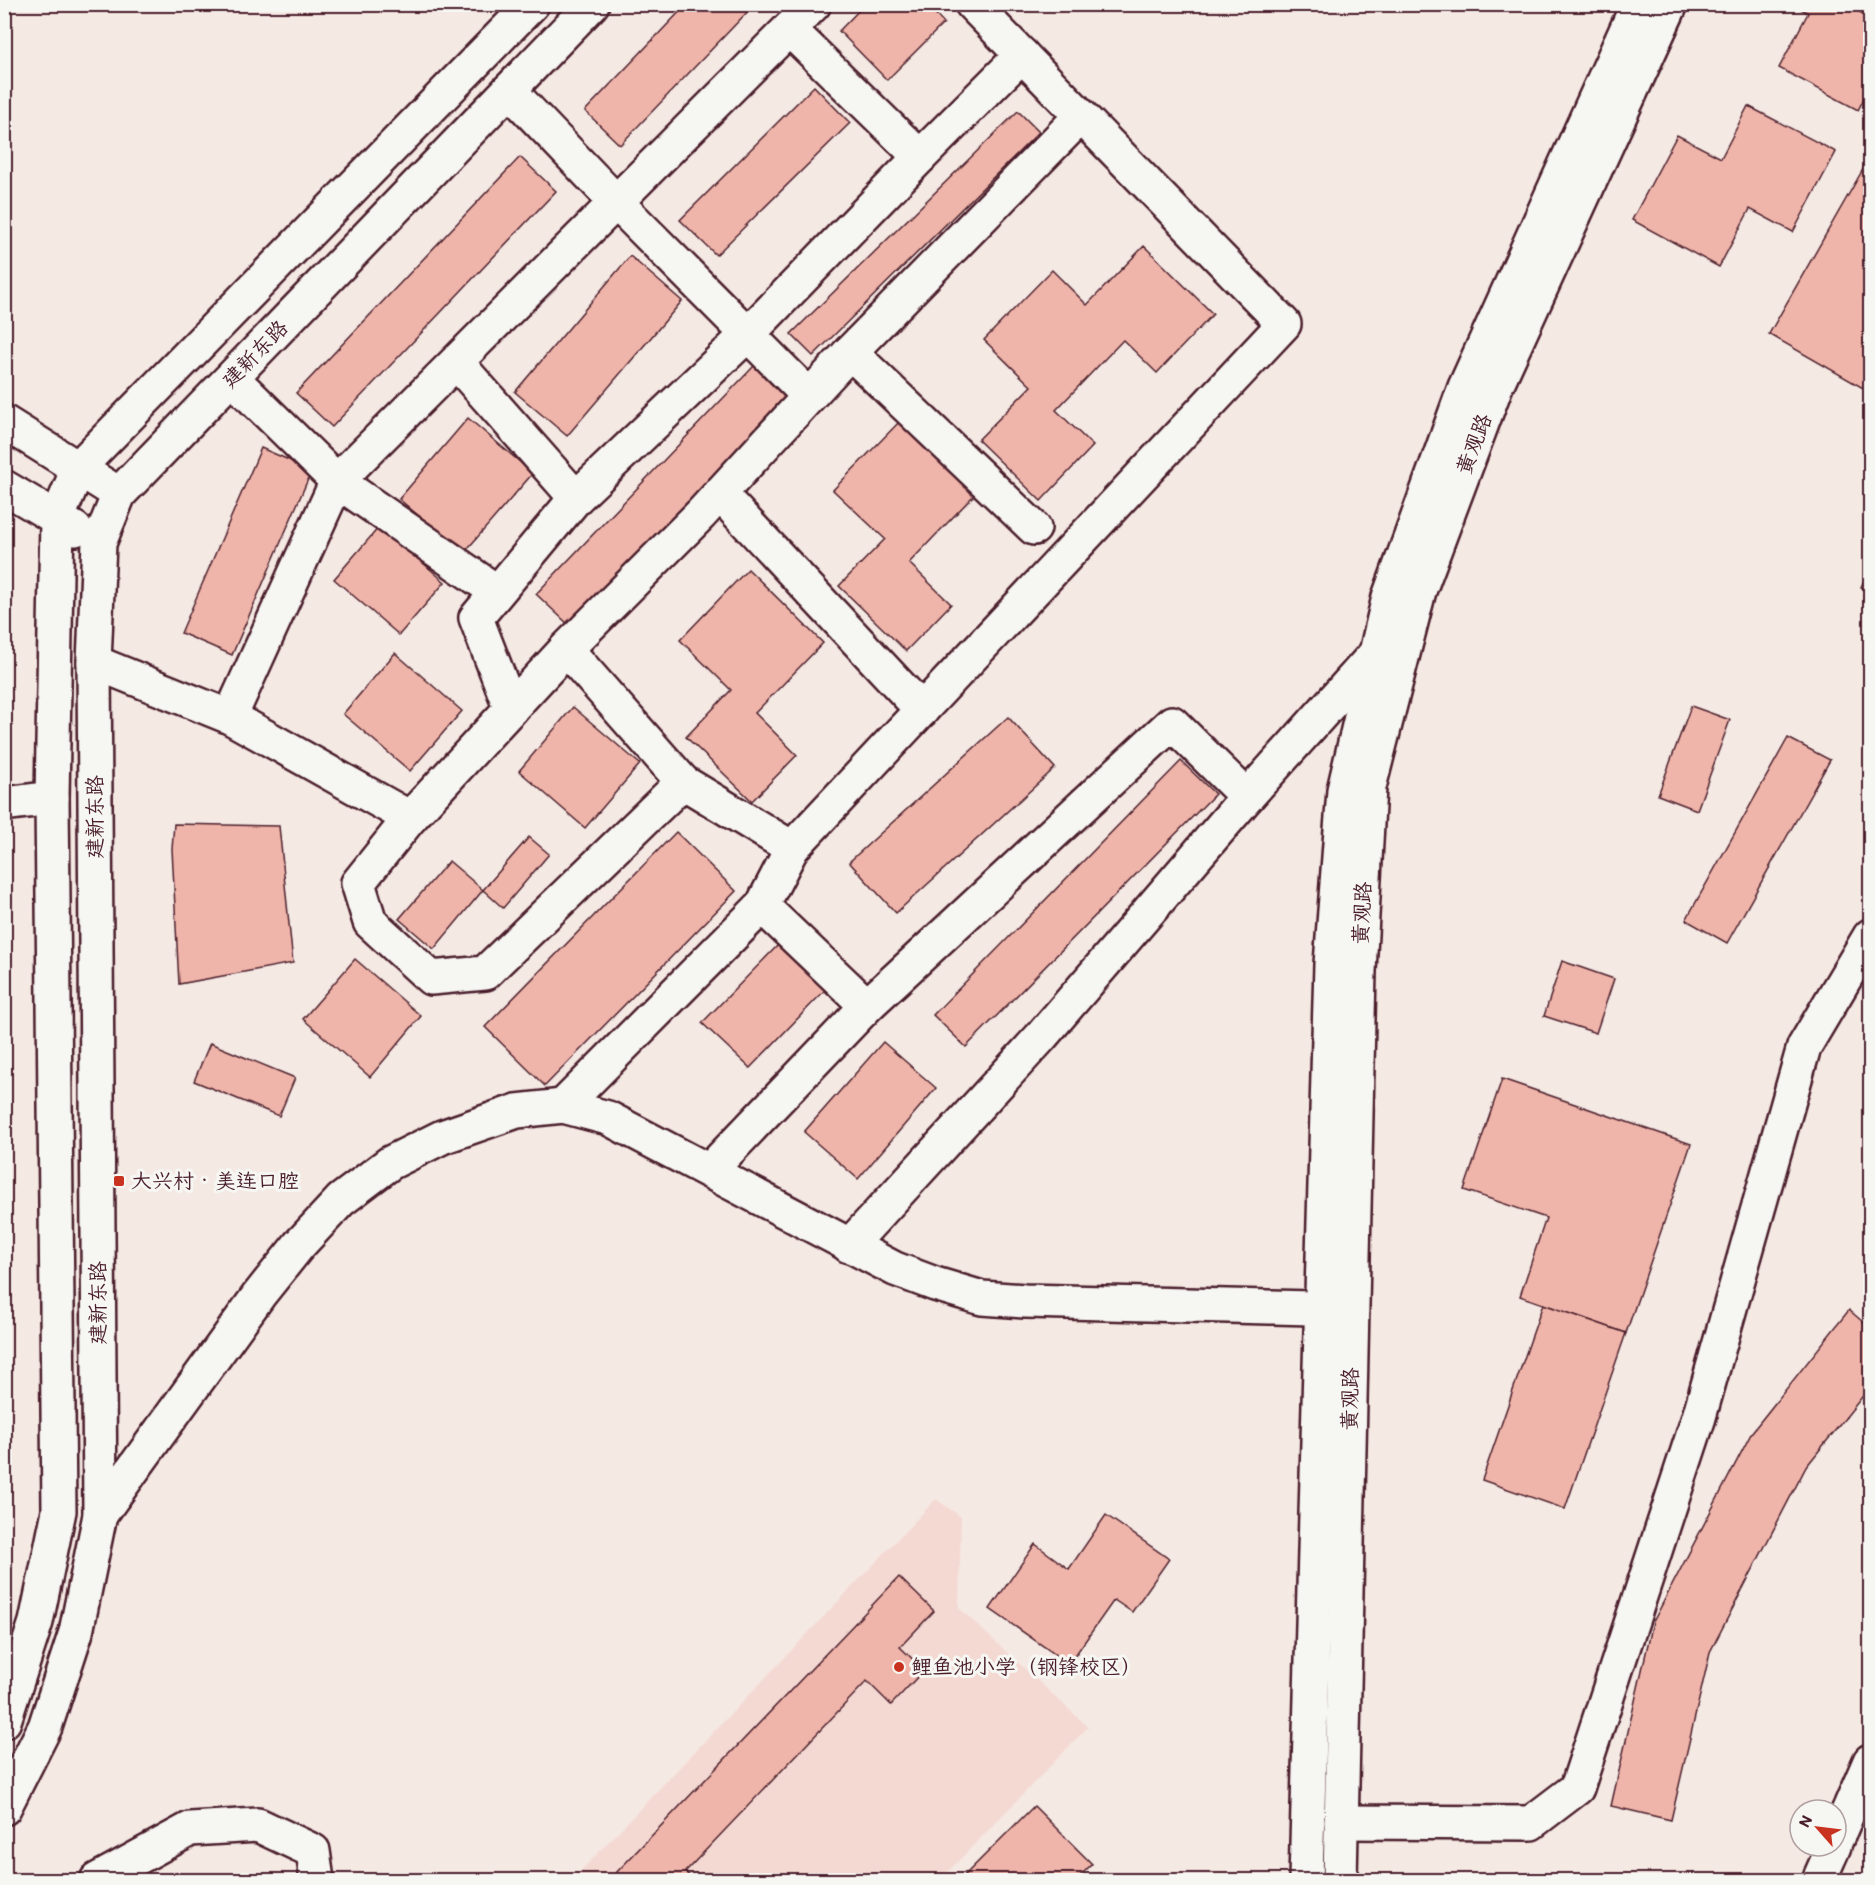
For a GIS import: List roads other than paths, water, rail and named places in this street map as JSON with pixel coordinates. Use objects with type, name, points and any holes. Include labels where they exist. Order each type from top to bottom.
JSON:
[{"type":"main road","name":"建新东路","points":[[4,1720],[36,1622],[59,1511],[52,798],[57,519],[79,467],[532,4]]},
{"type":"main road","name":"建新东路","points":[[4,1808],[45,1727],[76,1632],[100,1515],[93,662],[99,543],[119,494],[592,4]]},
{"type":"main road","points":[[230,717],[337,481],[814,4]]},
{"type":"main road","points":[[563,1106],[762,906],[792,848],[1284,324],[972,4]]},
{"type":"main road","name":"黄观路","points":[[1340,1881],[1337,1309],[1331,964],[1344,790],[1389,597],[1465,387],[1638,4]]},
{"type":"main road","name":"黄观路","points":[[1306,1881],[1337,1309],[1369,787],[1419,591],[1496,386],[1671,4]]},
{"type":"main road","points":[[789,29],[920,157]]},
{"type":"main road","points":[[511,709],[476,618],[576,498],[748,334],[1022,55]]},
{"type":"main road","points":[[508,90],[616,202],[810,396]]},
{"type":"main road","points":[[683,782],[485,973],[431,978],[370,922],[358,882],[410,818],[566,648],[720,494],[850,352],[1081,116]]},
{"type":"main road","points":[[850,352],[1034,528]]},
{"type":"main road","points":[[457,363],[576,498]]},
{"type":"main road","points":[[232,378],[337,481],[497,592]]},
{"type":"main road","points":[[4,422],[119,494]]},
{"type":"main road","points":[[4,487],[99,543]]},
{"type":"main road","points":[[720,494],[922,710]]},
{"type":"main road","points":[[566,648],[683,782],[792,848]]},
{"type":"main road","points":[[849,1246],[1040,1038],[1247,797],[1376,653]]},
{"type":"main road","points":[[93,662],[230,717],[410,818]]},
{"type":"main road","points":[[710,1170],[867,1006],[1172,723],[1247,797]]},
{"type":"main road","points":[[4,804],[52,798]]},
{"type":"main road","points":[[762,906],[867,1006]]},
{"type":"main road","points":[[1341,1822],[1531,1823],[1577,1788],[1699,1417],[1804,1047],[1862,970],[1870,936]]},
{"type":"main road","points":[[100,1515],[259,1295],[341,1200],[390,1163],[442,1137],[517,1111],[563,1106],[608,1118],[895,1269],[925,1281],[982,1298],[1337,1309]]},
{"type":"main road","points":[[1848,1812],[1870,1761]]},
{"type":"main road","points":[[97,1881],[190,1829],[258,1825],[313,1851],[316,1881]]},
{"type":"main road","points":[[1819,1881],[1829,1858]]},
{"type":"place","name":"大兴村‧美连口腔","points":[[119,1181]]},
{"type":"place","name":"鲤鱼池小学（钢锋校区）","points":[[899,1667]]}]
